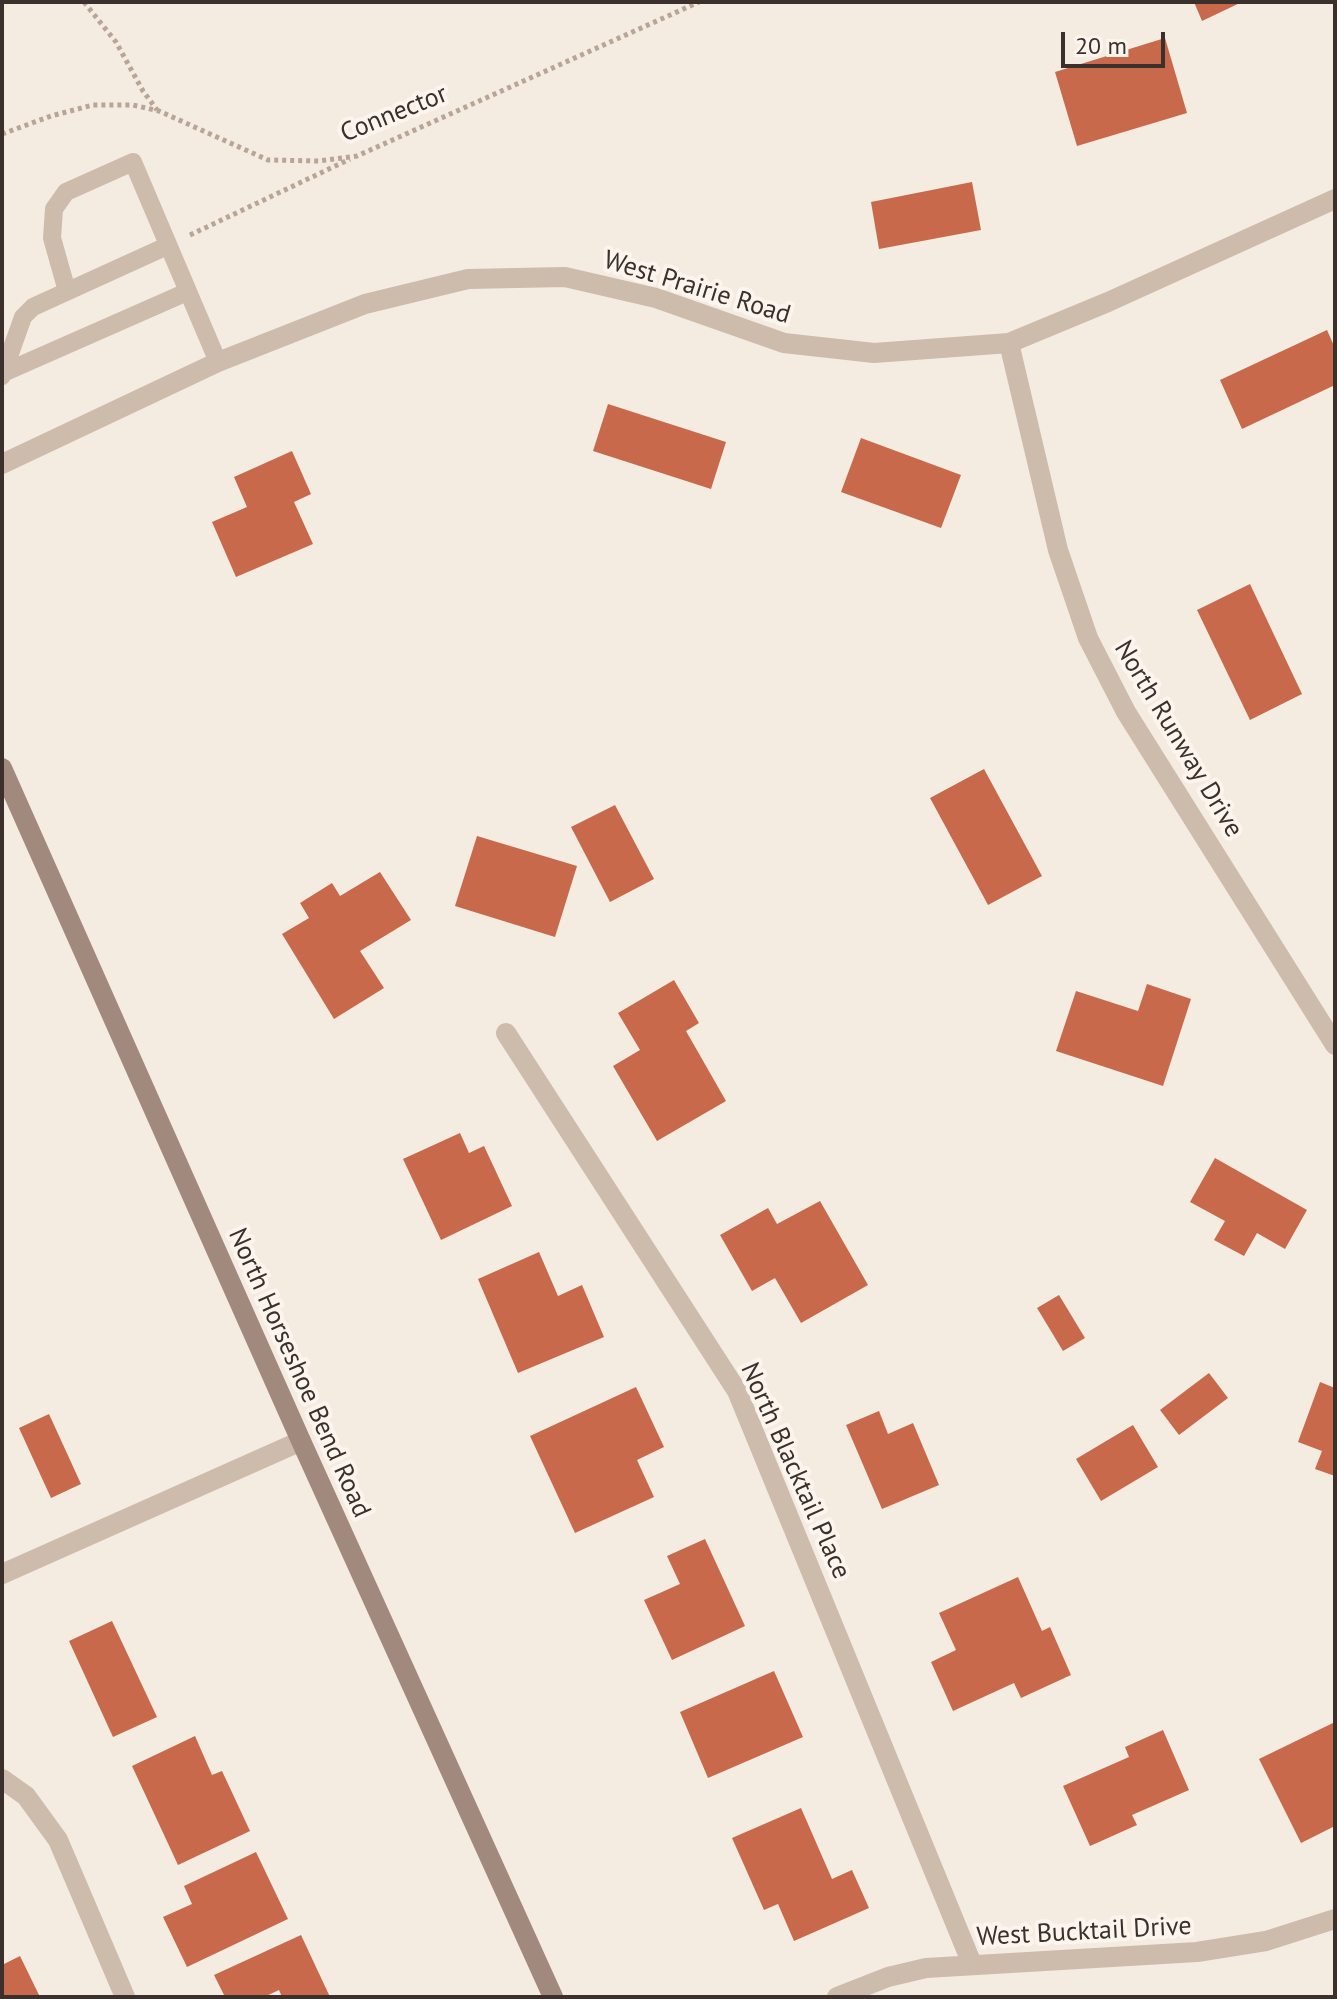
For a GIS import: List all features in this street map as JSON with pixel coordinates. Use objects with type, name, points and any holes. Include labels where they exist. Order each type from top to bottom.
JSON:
[{"type":"street","name":"West Prairie Road","points":[[2,464],[218,362],[365,304],[468,279],[565,277],[656,298],[784,343],[874,353],[1009,343],[1108,302],[1335,199]]},
{"type":"street","name":"North Runway Drive","points":[[1009,343],[1058,550],[1088,638],[1126,712],[1335,1045]]},
{"type":"street","name":"North Horseshoe Bend Road","points":[[2,768],[301,1441],[553,1997]]},
{"type":"street","name":"North Blacktail Place","points":[[506,1033],[737,1391],[972,1964]]},
{"type":"street","points":[[2,1574],[301,1441]]},
{"type":"street","points":[[2,1779],[26,1796],[58,1840],[125,1997]]},
{"type":"street","name":"West Bucktail Drive","points":[[837,1997],[888,1977],[926,1968],[1197,1952],[1266,1941],[1335,1919]]},
{"type":"lane","points":[[67,291],[52,238],[54,209],[66,192],[133,162],[218,362]]},
{"type":"lane","points":[[2,374],[23,317],[33,307],[167,246]]},
{"type":"lane","points":[[2,374],[187,292]]},
{"type":"path","points":[[84,2],[116,42],[143,91],[159,111]]},
{"type":"path","name":"Connector","points":[[2,134],[93,105],[133,105],[159,111],[268,160],[319,161],[357,156],[700,2]]},
{"type":"path","points":[[167,246],[357,156]]},
{"type":"building","points":[[1194,2],[1242,2],[1202,21]]},
{"type":"building","points":[[1165,38],[1187,113],[1077,146],[1055,72]]},
{"type":"building","points":[[972,182],[981,230],[879,249],[871,202]]},
{"type":"building","points":[[1327,330],[1335,348],[1335,385],[1242,429],[1220,380]]},
{"type":"building","points":[[608,404],[726,442],[711,489],[593,451]]},
{"type":"building","points":[[861,438],[961,475],[941,528],[841,492]]},
{"type":"building","points":[[292,451],[311,494],[294,502],[313,544],[236,577],[212,522],[247,507],[234,477]]},
{"type":"building","points":[[1250,584],[1302,694],[1250,720],[1197,610]]},
{"type":"building","points":[[984,769],[1042,876],[988,905],[930,798]]},
{"type":"building","points":[[615,805],[654,879],[610,902],[571,827]]},
{"type":"building","points":[[477,836],[577,866],[555,937],[455,906]]},
{"type":"building","points":[[380,872],[411,920],[360,951],[384,988],[334,1019],[282,934],[309,918],[300,903],[332,883],[340,896]]},
{"type":"building","points":[[674,980],[699,1023],[686,1031],[726,1101],[657,1141],[613,1066],[640,1050],[618,1013]]},
{"type":"building","points":[[1147,984],[1191,999],[1163,1086],[1056,1051],[1076,991],[1138,1011]]},
{"type":"building","points":[[460,1133],[469,1153],[484,1146],[512,1206],[441,1240],[403,1159]]},
{"type":"building","points":[[1215,1158],[1307,1210],[1285,1249],[1257,1233],[1244,1256],[1214,1240],[1225,1221],[1190,1202]]},
{"type":"building","points":[[820,1201],[868,1285],[801,1323],[775,1278],[752,1291],[720,1235],[768,1208],[777,1224]]},
{"type":"building","points":[[539,1252],[558,1296],[582,1285],[604,1337],[518,1373],[478,1279]]},
{"type":"building","points":[[1059,1295],[1085,1338],[1063,1351],[1037,1308]]},
{"type":"building","points":[[1209,1373],[1228,1398],[1179,1435],[1160,1410]]},
{"type":"building","points":[[1320,1382],[1335,1388],[1335,1476],[1315,1469],[1322,1451],[1298,1442]]},
{"type":"building","points":[[636,1387],[664,1447],[637,1460],[654,1497],[575,1533],[530,1436]]},
{"type":"building","points":[[879,1411],[888,1434],[913,1423],[939,1485],[882,1509],[846,1425]]},
{"type":"building","points":[[49,1414],[81,1484],[51,1498],[19,1428]]},
{"type":"building","points":[[1133,1425],[1158,1467],[1101,1501],[1076,1459]]},
{"type":"building","points":[[705,1539],[745,1626],[672,1660],[644,1600],[680,1584],[667,1556]]},
{"type":"building","points":[[1018,1577],[1042,1631],[1050,1627],[1071,1675],[1021,1698],[1014,1683],[953,1711],[931,1662],[956,1650],[939,1613]]},
{"type":"building","points":[[112,1621],[157,1717],[113,1737],[69,1641]]},
{"type":"building","points":[[774,1671],[803,1737],[708,1778],[680,1712]]},
{"type":"building","points":[[1335,1722],[1335,1826],[1301,1843],[1259,1759]]},
{"type":"building","points":[[1163,1730],[1189,1790],[1132,1815],[1137,1825],[1090,1846],[1063,1786],[1129,1757],[1125,1747]]},
{"type":"building","points":[[195,1736],[212,1775],[222,1771],[250,1831],[178,1865],[132,1766]]},
{"type":"building","points":[[801,1808],[832,1879],[852,1870],[869,1908],[794,1941],[778,1904],[764,1910],[732,1838]]},
{"type":"building","points":[[256,1852],[288,1919],[187,1967],[163,1917],[192,1904],[184,1886]]},
{"type":"building","points":[[301,1935],[330,1997],[282,1997],[279,1990],[264,1997],[225,1997],[214,1975]]},
{"type":"building","points":[[20,1956],[40,1997],[2,1997],[2,1965]]}]
